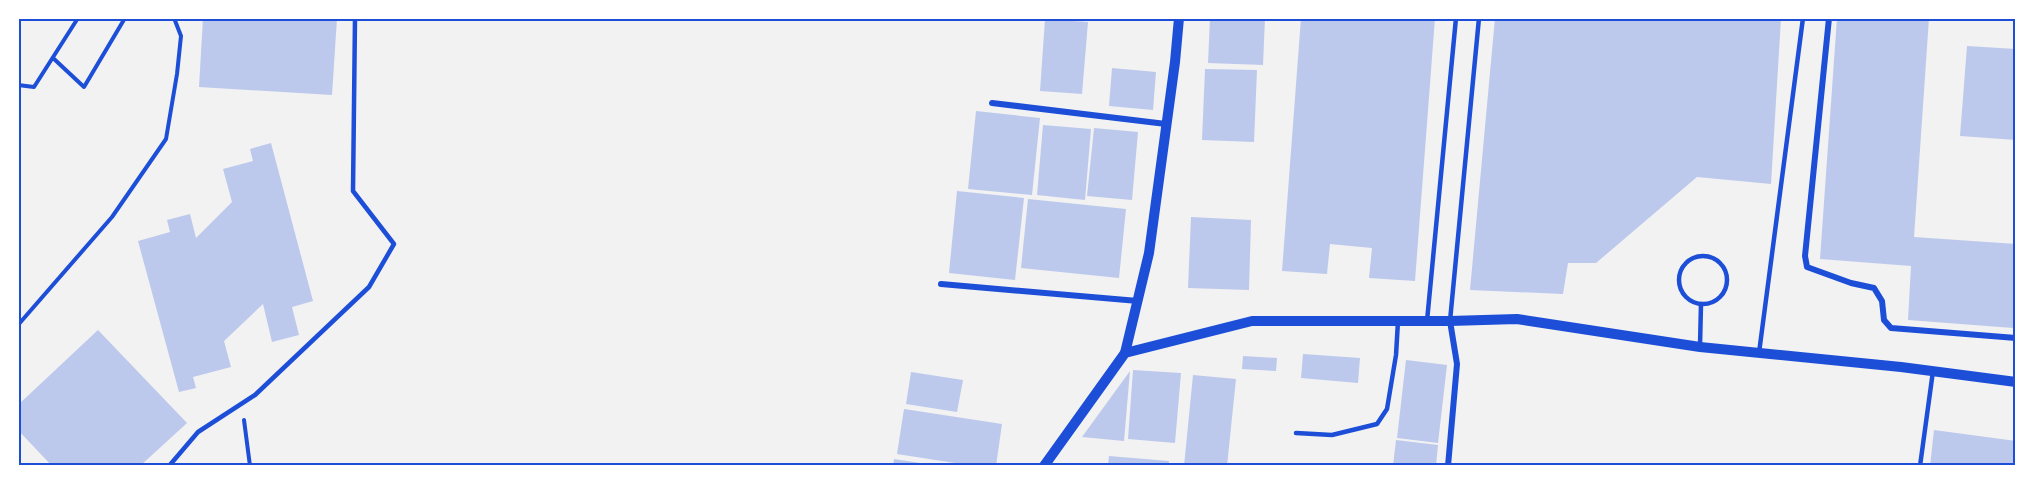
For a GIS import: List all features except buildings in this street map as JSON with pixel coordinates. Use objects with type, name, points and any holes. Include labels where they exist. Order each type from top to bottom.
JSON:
[{"type":"street","points":[[1044,466],[1125,353],[1149,253],[1179,18]]},
{"type":"street","points":[[1829,18],[1805,256],[1808,267],[1851,283],[1874,288],[1882,301],[1884,320],[1891,328],[2016,338]]},
{"type":"street","points":[[992,103],[1166,124]]},
{"type":"street","points":[[941,284],[1138,301]]},
{"type":"street","points":[[1125,353],[1252,321],[1517,320],[1700,347],[2016,382]]},
{"type":"street","points":[[1448,466],[1457,364],[1450,321]]},
{"type":"lane","points":[[169,466],[198,432],[255,395],[369,287],[394,244],[353,191],[355,18]]},
{"type":"lane","points":[[1426,321],[1456,18]]},
{"type":"lane","points":[[1450,321],[1479,18]]},
{"type":"lane","points":[[1759,353],[1803,18]]},
{"type":"lane","points":[[1700,256],[1715,260],[1722,265],[1727,279],[1722,294],[1716,300],[1701,304],[1687,297],[1682,291],[1679,276],[1687,263],[1700,256]]},
{"type":"lane","points":[[1700,347],[1701,304]]},
{"type":"lane","points":[[1296,433],[1332,435],[1377,424],[1387,409],[1396,355],[1398,321]]},
{"type":"lane","points":[[1920,466],[1933,371]]},
{"type":"path","points":[[18,85],[34,87],[78,18]]},
{"type":"path","points":[[52,58],[84,87],[125,18]]},
{"type":"path","points":[[18,325],[112,217],[166,139],[181,36],[174,18]]},
{"type":"path","points":[[242,405],[250,466]]}]
